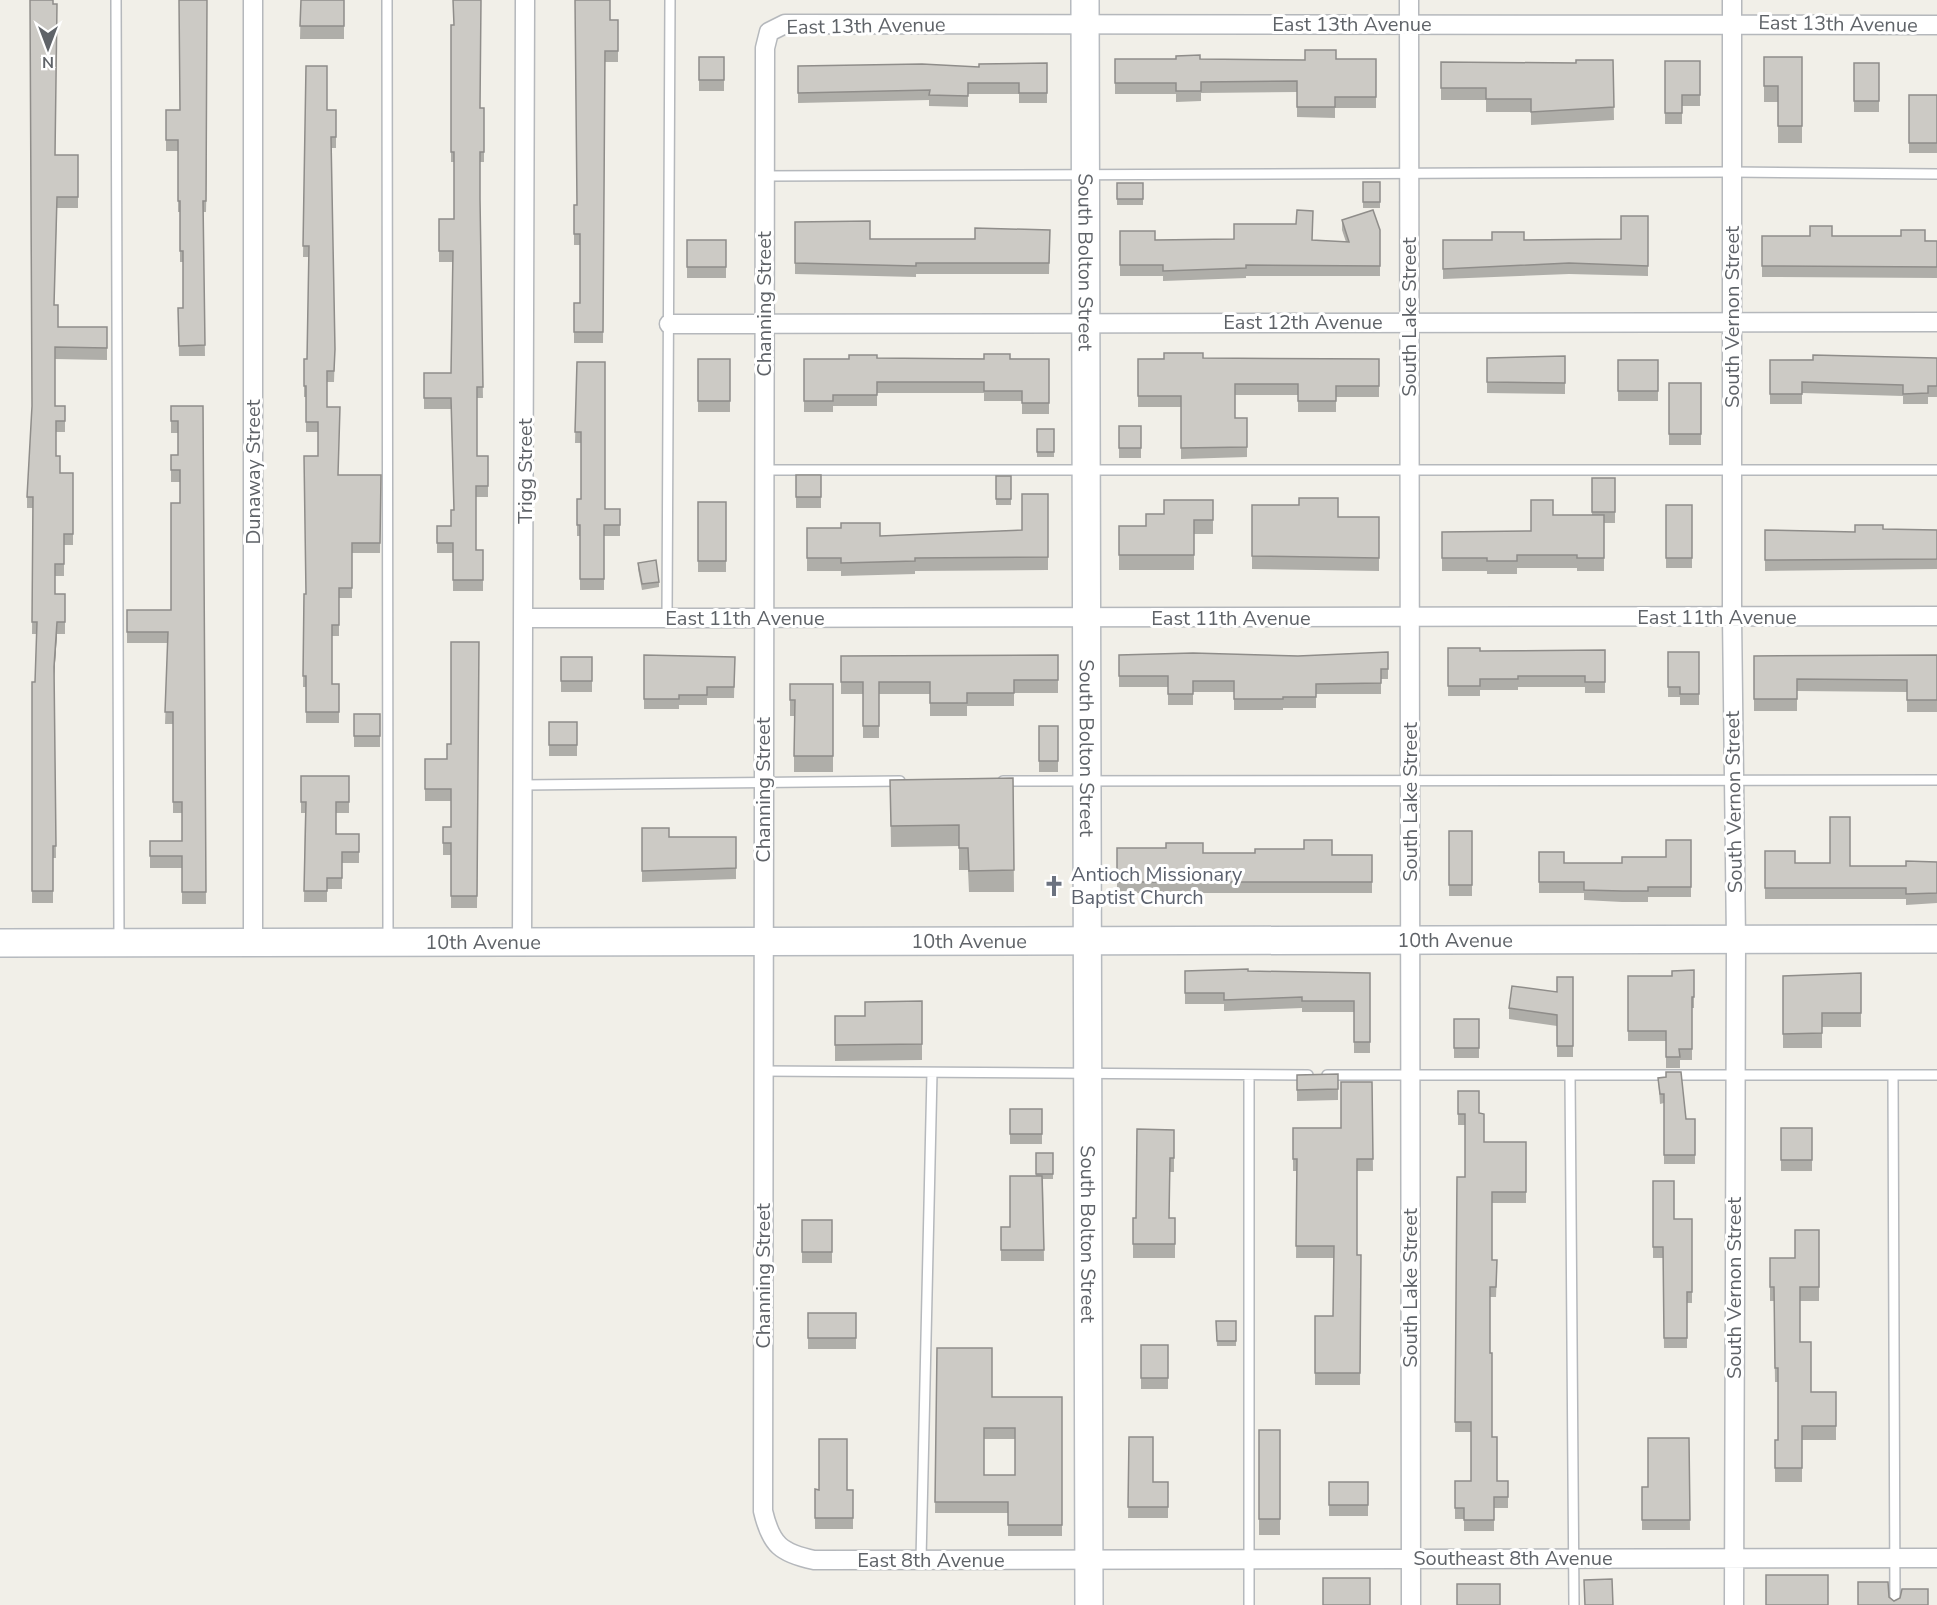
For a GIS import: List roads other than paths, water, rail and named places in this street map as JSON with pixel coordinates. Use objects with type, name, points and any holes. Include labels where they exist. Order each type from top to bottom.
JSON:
[{"type":"main road","name":"South Bolton Street","points":[[1085,12],[1089,1605]]},
{"type":"main road","name":"10th Avenue","points":[[0,944],[1937,939]]},
{"type":"street","name":"Dunaway Street","points":[[253,0],[253,943]]},
{"type":"street","name":"Trigg Street","points":[[522,943],[525,0]]},
{"type":"street","name":"South Lake Street","points":[[1409,0],[1411,1605]]},
{"type":"street","name":"South Vernon Street","points":[[1732,0],[1732,616],[1736,940],[1734,1605]]},
{"type":"street","name":"East 13th Avenue","points":[[769,33],[785,24],[1085,12],[1409,24],[1937,25]]},
{"type":"street","name":"Channing Street","points":[[769,33],[765,48],[764,176],[763,1511],[768,1528],[777,1545]]},
{"type":"street","name":"East 12th Avenue","points":[[669,324],[1937,322]]},
{"type":"street","name":"East 11th Avenue","points":[[524,618],[1937,616]]},
{"type":"street","name":"East 8th Avenue","points":[[777,1545],[793,1556],[814,1560],[1089,1560]]},
{"type":"street","name":"Southeast 8th Avenue","points":[[1089,1560],[1937,1558]]},
{"type":"lane","points":[[116,0],[119,943]]},
{"type":"lane","points":[[387,0],[388,943]]},
{"type":"lane","points":[[667,618],[670,0]]},
{"type":"lane","points":[[764,176],[1732,172],[1937,174]]},
{"type":"lane","points":[[764,470],[1086,472],[1937,470]]},
{"type":"lane","points":[[991,781],[1410,778],[1937,780]]},
{"type":"lane","points":[[523,786],[763,781],[907,781]]},
{"type":"lane","points":[[763,1071],[1410,1076],[1937,1075]]},
{"type":"lane","points":[[921,1560],[932,1072]]},
{"type":"lane","points":[[1249,1075],[1249,1605]]},
{"type":"lane","points":[[1893,1075],[1895,1605]]},
{"type":"lane","points":[[1570,1076],[1574,1605]]},
{"type":"place","name":"Antioch Missionary Baptist Church","points":[[1054,886]]}]
